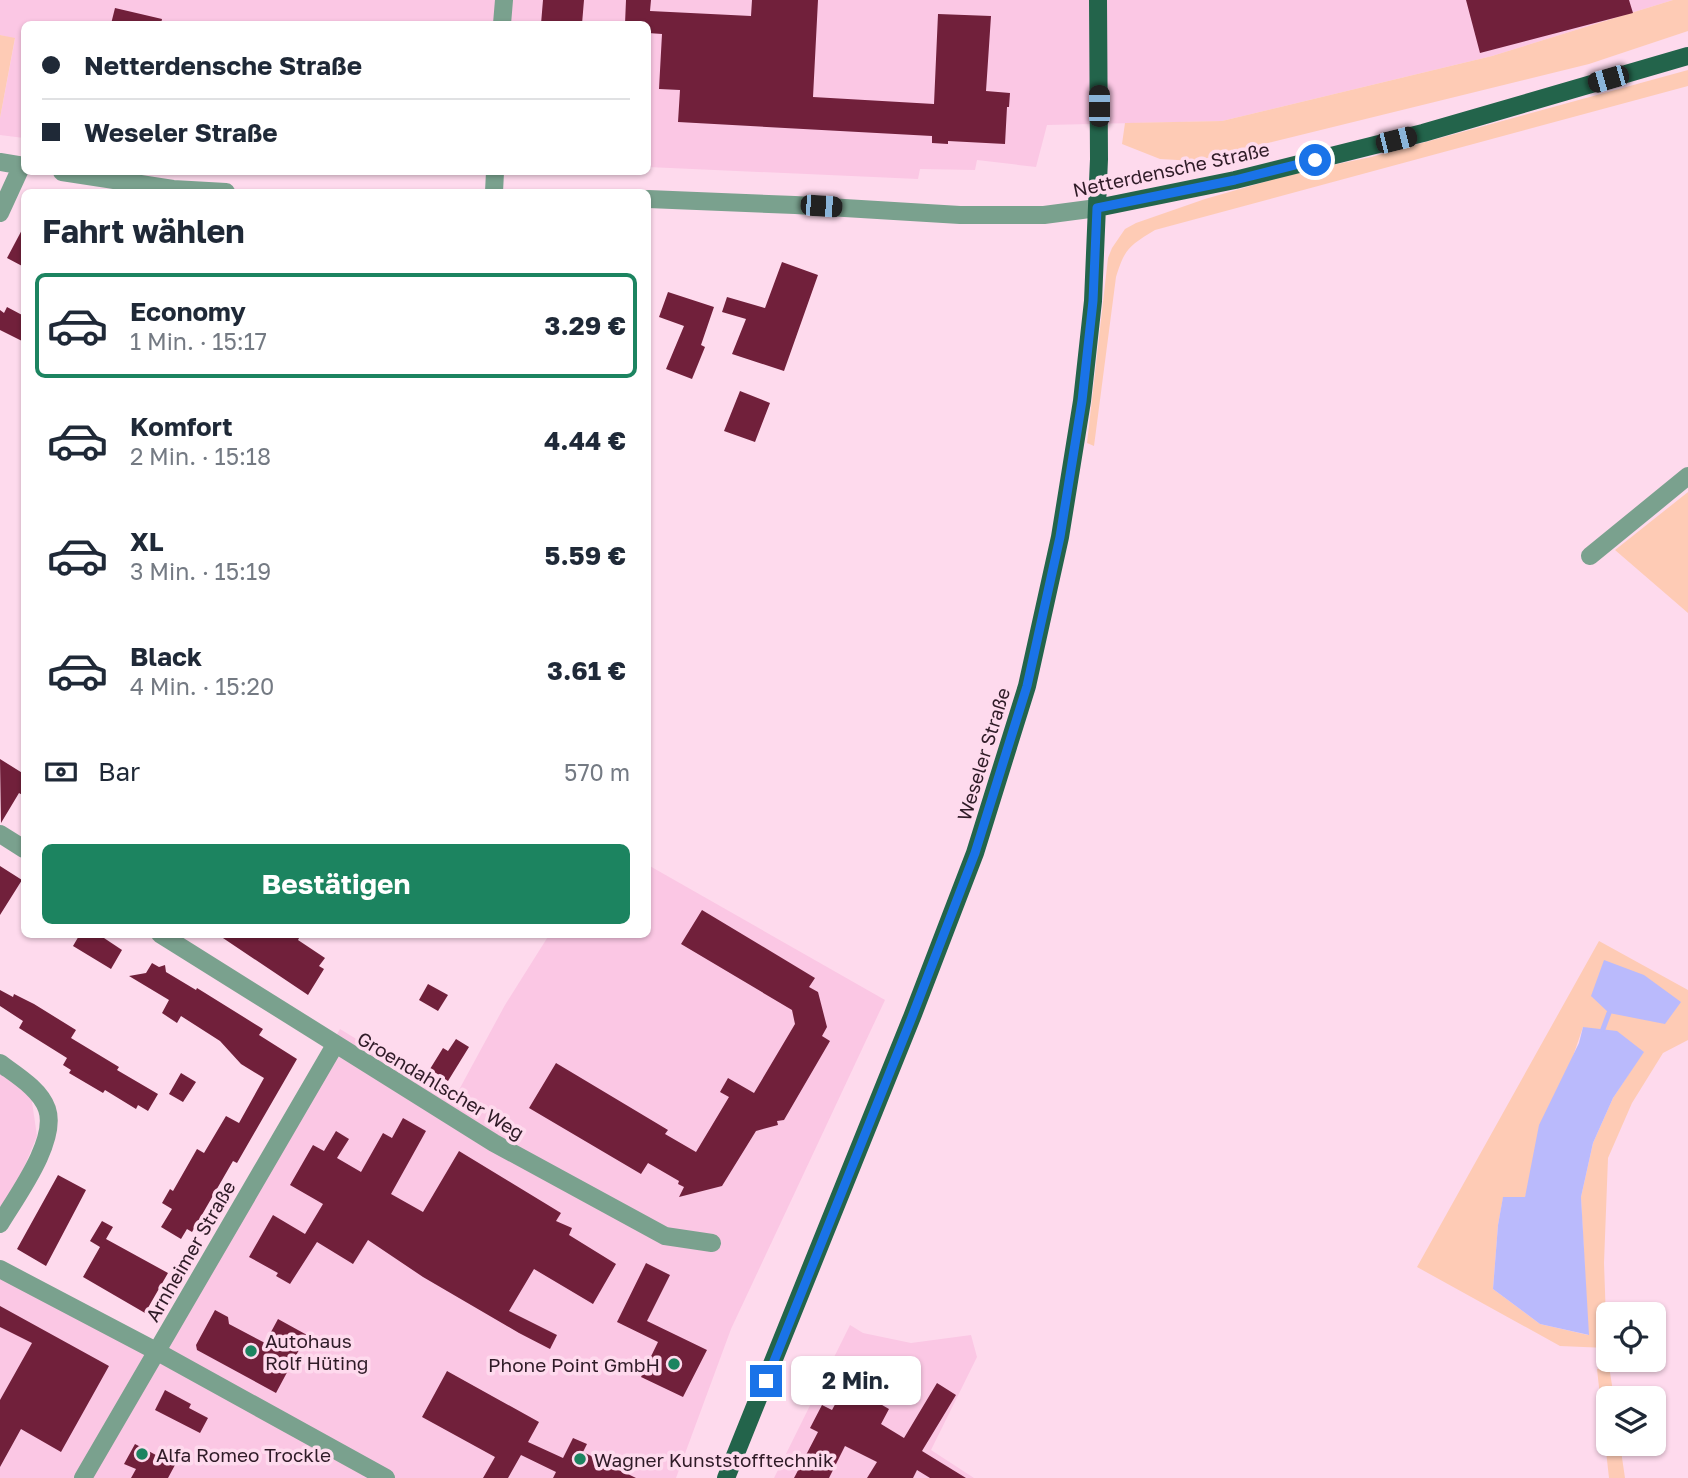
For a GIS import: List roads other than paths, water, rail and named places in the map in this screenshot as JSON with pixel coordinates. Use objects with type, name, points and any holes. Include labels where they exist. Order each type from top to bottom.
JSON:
[{"type":"main road","name":"Weseler Straße","points":[[726,1478],[912,1017],[975,853],[1027,686],[1060,537],[1082,401],[1093,301],[1097,208],[1098,0]]},
{"type":"main road","name":"Netterdensche Straße","points":[[1097,208],[1235,180],[1423,133],[1688,56]]},
{"type":"street","points":[[502,21],[504,0]]},
{"type":"street","points":[[0,162],[21,166]]},
{"type":"street","points":[[0,213],[21,170]]},
{"type":"street","points":[[82,175],[173,189]]},
{"type":"street","name":"Netterdensche Straße","points":[[651,199],[960,215],[1044,215],[1097,208]]},
{"type":"street","points":[[1590,556],[1688,476]]},
{"type":"street","points":[[0,834],[21,847]]},
{"type":"street","name":"Groendahlscher Weg","points":[[166,938],[494,1143],[665,1236],[712,1243]]},
{"type":"street","name":"Arnheimer Straße","points":[[83,1478],[335,1045]]},
{"type":"street","points":[[0,1063],[35,1091],[47,1108],[49,1122],[36,1163],[0,1224]]},
{"type":"street","points":[[0,1269],[156,1351],[386,1478]]},
{"type":"water","points":[[1604,960],[1644,975],[1681,1002],[1665,1024],[1609,1013],[1591,996]]},
{"type":"water","points":[[1583,1027],[1617,1031],[1644,1052],[1613,1098],[1593,1143],[1581,1197],[1589,1335],[1540,1324],[1493,1289],[1503,1197],[1525,1197],[1539,1125],[1579,1043]]},
{"type":"waterway","points":[[1603,1029],[1609,1013]]},
{"type":"place","name":"Autohaus Rolf Hüting","points":[[251,1351]]},
{"type":"place","name":"Phone Point GmbH","points":[[674,1364]]},
{"type":"place","name":"Alfa Romeo Trockle","points":[[142,1454]]},
{"type":"place","name":"Wagner Kunststofftechnik","points":[[580,1459]]}]
